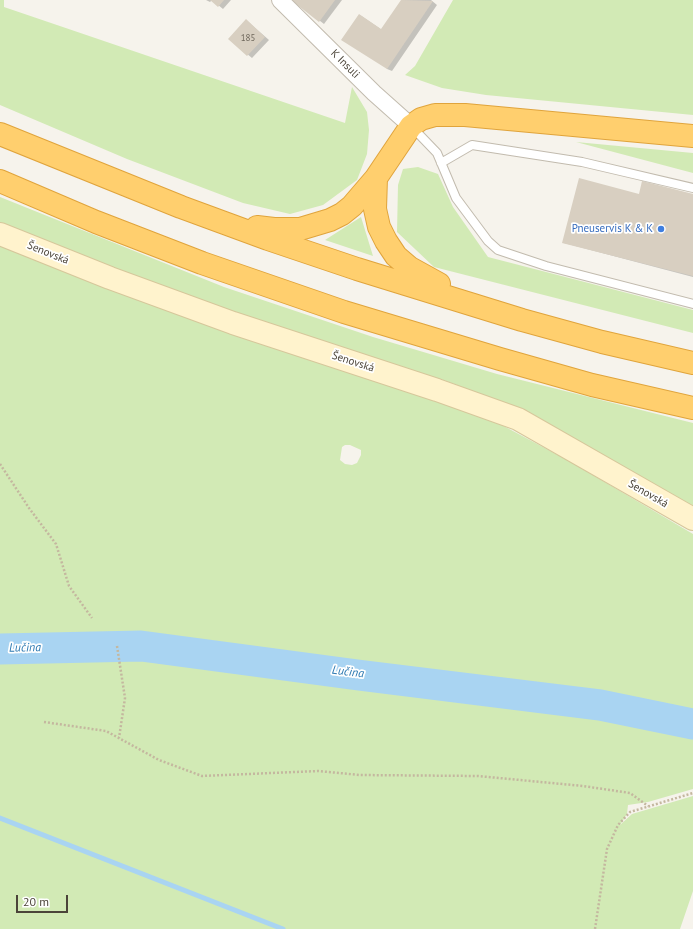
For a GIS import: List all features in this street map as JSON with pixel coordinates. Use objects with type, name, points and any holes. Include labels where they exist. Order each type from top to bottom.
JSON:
[{"type":"highway","points":[[181,207],[274,229],[300,229],[330,220],[342,214],[352,206],[376,178],[411,126],[421,119],[435,115],[465,114],[693,136]]},
{"type":"highway","points":[[0,134],[181,207],[268,239],[357,269],[522,320],[602,342],[693,363]]},
{"type":"highway","points":[[376,178],[375,209],[379,226],[386,241],[403,262],[418,273],[438,283],[495,301],[522,320]]},
{"type":"highway","points":[[0,181],[96,222],[202,263],[344,312],[554,374],[693,408]]},
{"type":"main road","name":"Šenovská","points":[[0,234],[110,278],[233,324],[437,390],[518,419],[693,519]]},
{"type":"street","name":"K Insuli","points":[[280,0],[374,93],[411,126]]},
{"type":"lane","points":[[411,126],[437,153],[456,198],[488,241],[498,250],[546,266],[693,304]]},
{"type":"lane","points":[[442,163],[472,145],[582,162],[693,188]]},
{"type":"path","points":[[0,464],[29,508],[56,544],[69,586],[92,618]]},
{"type":"path","points":[[117,646],[125,698],[119,738]]},
{"type":"path","points":[[44,722],[106,731],[159,760],[202,776],[318,771],[360,775],[478,776],[583,786],[630,793],[648,806]]},
{"type":"path","points":[[595,929],[607,849],[618,825],[630,812],[693,793]]},
{"type":"green space","points":[[0,0],[4,0],[4,7],[345,123],[352,87],[367,112],[369,130],[367,154],[357,180],[323,205],[290,214],[243,203],[127,159],[0,105]]},
{"type":"green space","points":[[453,0],[693,0],[693,115],[486,95],[442,88],[405,75],[415,66]]},
{"type":"green space","points":[[576,142],[693,153],[693,173]]},
{"type":"green space","points":[[418,167],[438,174],[453,207],[488,257],[693,310],[693,333],[434,267],[397,232],[398,185],[403,169]]},
{"type":"green space","points":[[0,197],[224,287],[373,337],[497,374],[693,423],[693,510],[543,423],[497,400],[446,381],[281,328],[192,297],[107,266],[0,223]]},
{"type":"green space","points":[[361,217],[373,256],[325,240]]},
{"type":"green space","points":[[0,245],[498,423],[569,461],[693,534],[693,789],[648,802],[628,805],[627,814],[620,825],[632,814],[693,796],[693,891],[680,929],[0,929]],"holes":[[[345,445],[350,445],[361,450],[361,455],[357,463],[352,465],[345,464],[340,460],[342,447]]]},
{"type":"building","points":[[210,0],[224,0],[218,7]]},
{"type":"building","points":[[291,0],[335,0],[319,22]]},
{"type":"building","points":[[401,0],[433,1],[387,69],[341,40],[359,14],[381,29]]},
{"type":"building","points":[[246,19],[265,37],[247,56],[228,39]]},
{"type":"building","points":[[579,178],[639,194],[642,181],[693,194],[693,276],[562,243]]},
{"type":"waterway","name":"Lučina","points":[[0,649],[141,646],[600,705],[693,724]]},
{"type":"waterway","points":[[0,818],[283,929]]},
{"type":"place","name":"Pneuservis K & K","points":[[661,229]]}]
